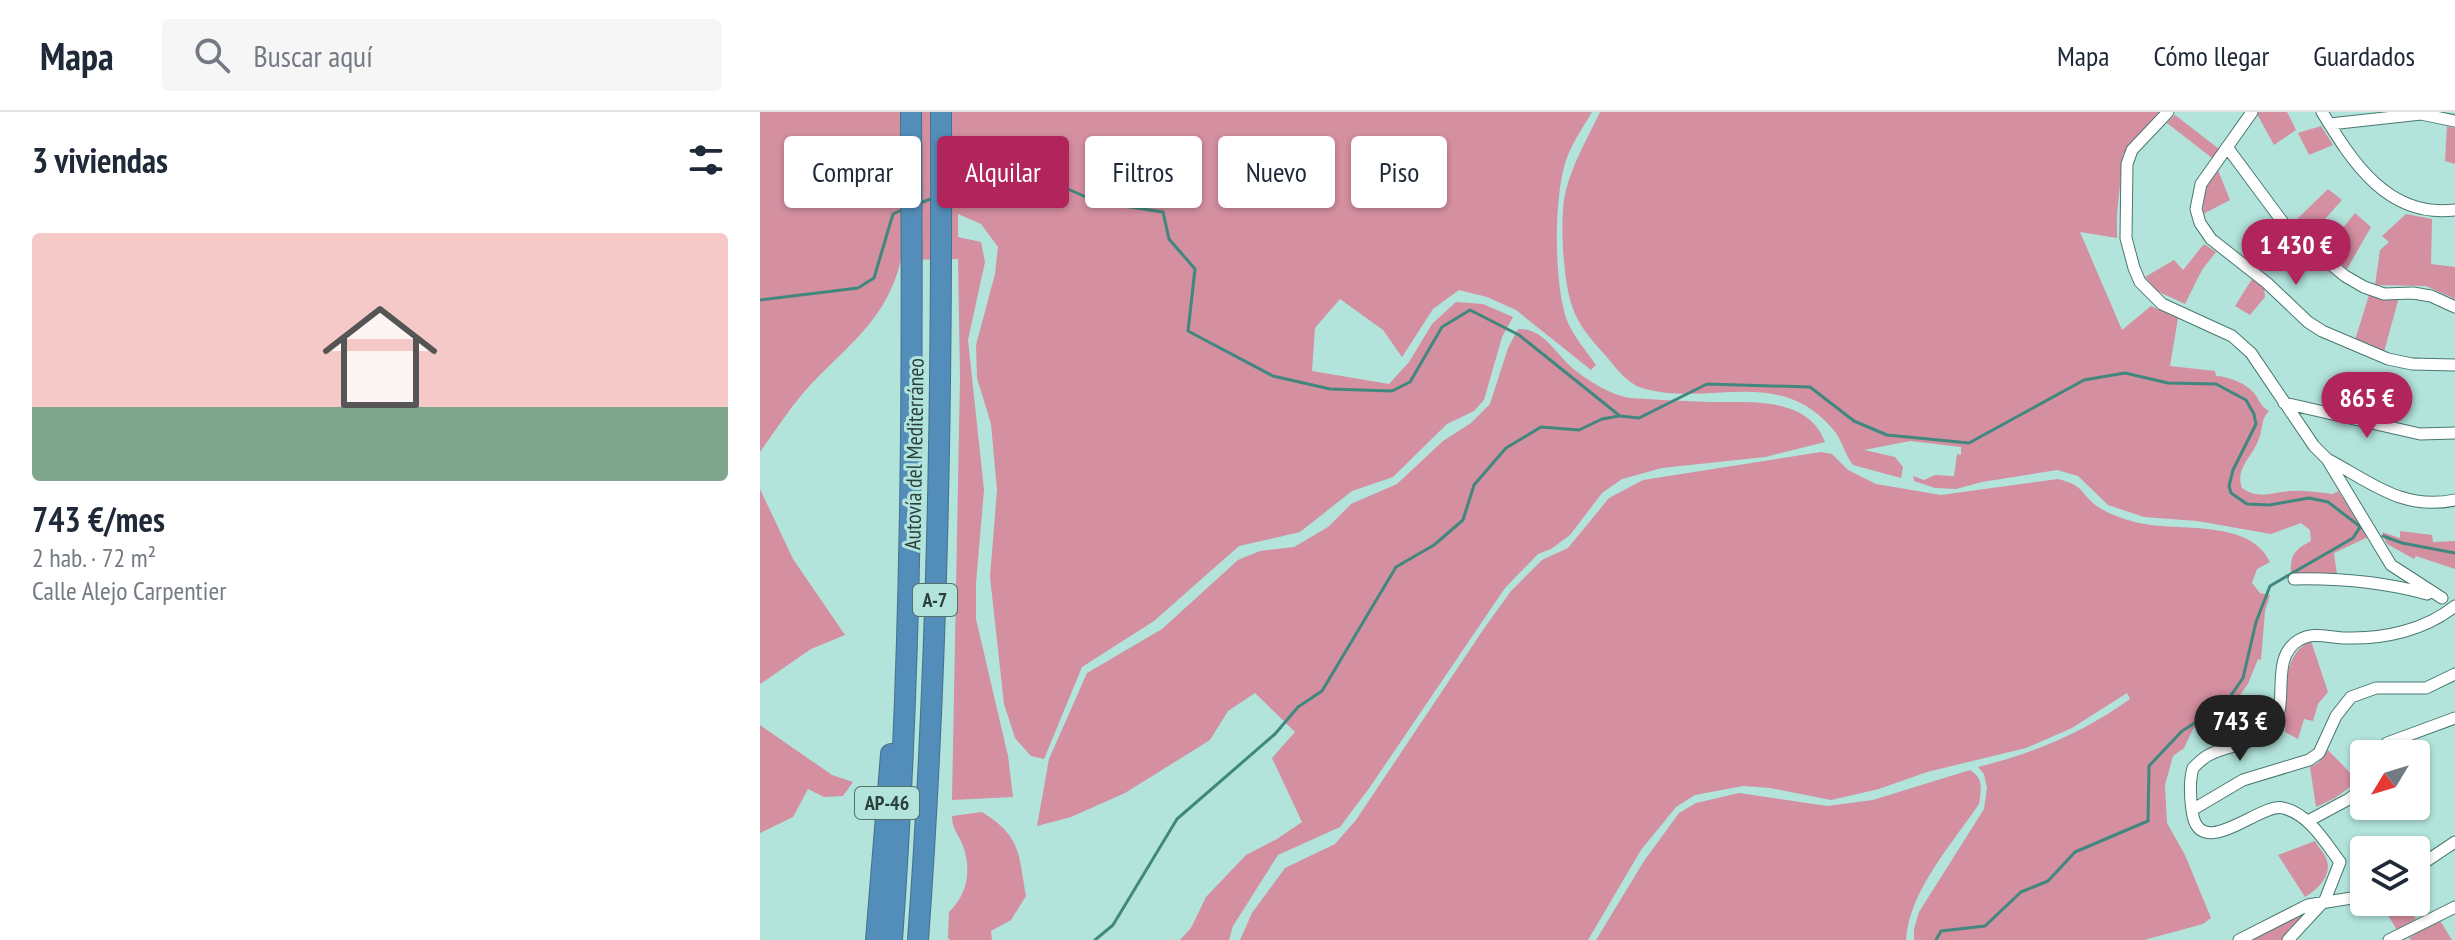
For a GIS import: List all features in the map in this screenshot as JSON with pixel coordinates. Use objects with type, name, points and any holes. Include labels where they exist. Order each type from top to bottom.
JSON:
[{"type":"highway","name":"Autovía del Mediterráneo","points":[[892,940],[908,669],[911,112]]},
{"type":"highway","name":"Autovía del Mediterráneo","points":[[918,940],[933,699],[942,259],[941,112]]},
{"type":"highway","name":"AP-46","points":[[876,940],[894,702],[908,669]]},
{"type":"street","points":[[2168,112],[2132,150],[2127,164],[2126,238],[2140,282],[2162,304],[2232,336],[2251,353],[2314,446],[2327,459],[2391,565],[2455,604],[2437,621],[2410,631],[2357,638],[2311,635],[2293,644],[2284,663],[2278,713],[2273,726],[2257,738],[2208,755],[2193,768],[2190,786],[2192,810],[2199,828],[2213,834],[2237,827],[2269,808],[2287,809],[2308,821],[2340,862],[2325,900],[2288,940]]},
{"type":"street","points":[[2252,112],[2201,184],[2197,197],[2200,223],[2211,239],[2322,331],[2388,359],[2412,364],[2455,365]]},
{"type":"street","points":[[2322,112],[2344,148],[2383,192],[2413,208],[2455,210]]},
{"type":"street","points":[[2330,124],[2421,114],[2455,121]]},
{"type":"street","points":[[2227,147],[2287,228],[2345,276],[2384,294],[2422,294],[2455,307]]},
{"type":"street","points":[[2284,403],[2420,434],[2455,433]]},
{"type":"street","points":[[2327,459],[2394,497],[2415,502],[2455,500]]},
{"type":"street","points":[[2294,579],[2342,578],[2396,585],[2442,598]]},
{"type":"street","points":[[2192,810],[2243,780],[2309,760],[2319,753],[2336,716],[2351,697],[2376,688],[2426,688],[2455,674]]},
{"type":"street","points":[[2395,740],[2455,718]]},
{"type":"street","points":[[2308,821],[2350,798]]},
{"type":"street","points":[[2430,859],[2455,842]]},
{"type":"street","points":[[2239,940],[2308,905],[2325,900],[2350,900]]},
{"type":"street","points":[[2389,940],[2455,907]]},
{"type":"shaded area","points":[[760,112],[1592,112],[1570,149],[1563,171],[1557,240],[1564,309],[1569,325],[1596,365],[1591,370],[1516,310],[1487,297],[1459,290],[1433,309],[1402,357],[1383,330],[1340,299],[1315,328],[1312,371],[1389,384],[1409,362],[1432,324],[1456,302],[1483,304],[1513,317],[1502,337],[1484,400],[1474,411],[1447,424],[1393,477],[1352,491],[1300,532],[1239,546],[1154,621],[1082,667],[1044,759],[1031,756],[1015,738],[1004,704],[990,577],[997,490],[991,424],[977,378],[976,345],[995,274],[998,247],[981,224],[958,214],[958,237],[981,242],[985,262],[968,340],[984,490],[976,619],[1008,756],[1013,797],[952,800],[960,377],[958,259],[901,260],[894,282],[874,318],[804,392],[760,452]]},
{"type":"shaded area","points":[[1600,112],[2160,112],[2123,154],[2117,238],[2080,232],[2122,330],[2151,306],[2178,318],[2170,366],[2215,371],[2216,376],[2249,388],[2269,411],[2258,441],[2242,469],[2242,488],[2261,495],[2286,491],[2333,494],[2338,491],[2368,537],[2334,553],[2337,575],[2291,574],[2294,554],[2311,541],[2310,530],[2301,523],[2271,534],[2197,521],[2144,517],[2108,505],[2078,476],[2057,470],[1956,489],[1935,488],[1914,481],[1913,476],[1924,480],[1935,475],[1954,476],[1961,447],[1910,441],[1864,450],[1895,457],[1903,467],[1901,478],[1853,465],[1832,428],[1811,409],[1788,398],[1741,392],[1667,393],[1637,386],[1618,370],[1582,326],[1572,306],[1566,281],[1562,231],[1566,190]]},
{"type":"shaded area","points":[[2287,112],[2296,130],[2274,145],[2257,114]]},
{"type":"shaded area","points":[[2175,115],[2219,149],[2212,158],[2167,123]]},
{"type":"shaded area","points":[[2321,126],[2333,145],[2309,155],[2298,133]]},
{"type":"shaded area","points":[[2447,126],[2455,128],[2455,164],[2445,161]]},
{"type":"shaded area","points":[[2218,170],[2230,200],[2203,214],[2204,191]]},
{"type":"shaded area","points":[[2328,189],[2342,200],[2309,237],[2293,223]]},
{"type":"shaded area","points":[[2355,213],[2371,227],[2347,269],[2325,250]]},
{"type":"shaded area","points":[[2406,214],[2432,219],[2431,264],[2455,267],[2455,299],[2426,286],[2375,285],[2380,250],[2389,242],[2382,236]]},
{"type":"shaded area","points":[[2204,244],[2216,252],[2202,270],[2185,304],[2157,291],[2145,277],[2174,260],[2183,270]]},
{"type":"shaded area","points":[[2252,279],[2264,288],[2265,297],[2250,315],[2235,306]]},
{"type":"shaded area","points":[[2369,295],[2399,297],[2384,352],[2355,340]]},
{"type":"shaded area","points":[[1518,329],[1536,333],[1576,371],[1617,394],[1641,399],[1777,405],[1806,416],[1825,442],[1765,457],[1662,468],[1622,479],[1602,493],[1570,535],[1538,554],[1505,588],[1340,827],[1278,855],[1233,926],[1229,940],[1180,940],[1191,928],[1206,897],[1246,855],[1302,822],[1272,758],[1295,732],[1255,693],[1228,711],[1210,740],[1125,793],[1071,817],[1037,826],[1049,759],[1087,673],[1162,629],[1238,560],[1260,551],[1294,547],[1328,527],[1351,504],[1397,484],[1443,441],[1471,423],[1490,404],[1508,348]]},
{"type":"shaded area","points":[[1821,452],[1832,454],[1848,470],[1876,484],[1941,495],[2058,479],[2073,484],[2098,507],[2123,519],[2151,525],[2218,530],[2249,540],[2261,549],[2270,562],[2257,569],[2252,583],[2260,593],[2270,595],[2265,611],[2261,660],[2258,659],[2248,684],[2237,699],[2193,729],[2184,748],[2173,756],[2165,785],[2167,823],[2185,855],[2211,918],[2203,924],[2144,940],[1914,940],[1919,912],[1984,809],[1987,788],[1984,774],[1978,767],[2019,755],[2076,732],[2130,699],[2127,693],[2072,728],[2026,748],[1927,772],[1879,789],[1831,800],[1743,786],[1695,795],[1676,807],[1641,850],[1588,940],[1240,940],[1252,913],[1285,868],[1335,844],[1356,820],[1511,591],[1542,560],[1568,548],[1609,498],[1643,480]]},
{"type":"shaded area","points":[[760,489],[793,559],[845,635],[811,649],[760,684]]},
{"type":"shaded area","points":[[2400,531],[2432,535],[2433,542],[2455,541],[2455,569],[2416,556],[2414,559],[2387,544],[2382,532],[2400,538]]},
{"type":"shaded area","points":[[2311,641],[2328,692],[2318,704],[2313,721],[2304,719],[2298,739],[2285,732],[2286,681],[2294,657]]},
{"type":"shaded area","points":[[760,725],[832,775],[853,782],[843,796],[824,797],[808,789],[793,817],[760,833]]},
{"type":"shaded area","points":[[2328,750],[2350,773],[2350,787],[2316,807],[2310,767],[2318,763]]},
{"type":"shaded area","points":[[1970,770],[1980,781],[1979,804],[1923,886],[1909,922],[1906,940],[1596,940],[1644,861],[1679,813],[1696,803],[1739,793],[1827,806],[1873,800]]},
{"type":"shaded area","points":[[982,812],[1005,830],[1016,847],[1026,896],[1011,920],[991,931],[992,940],[950,940],[949,912],[964,890],[967,873],[966,855],[952,816]]},
{"type":"shaded area","points":[[2315,841],[2326,858],[2328,870],[2319,886],[2305,897],[2278,855]]},
{"type":"shaded area","points":[[2310,910],[2282,940],[2252,940]]},
{"type":"shaded area","points":[[2388,916],[2414,916],[2416,919],[2397,930]]},
{"type":"shaded area","points":[[2439,919],[2452,940],[2409,938]]},
{"type":"waterway","points":[[1069,190],[1097,202],[1163,212],[1169,239],[1195,269],[1188,331],[1273,376],[1330,389],[1392,391],[1410,382],[1442,327],[1470,310],[1519,335],[1620,416],[1639,418],[1707,384],[1810,387],[1854,421],[1887,435],[1969,443],[2084,380],[2125,373],[2168,383],[2216,384],[2246,400],[2256,424],[2233,470],[2229,486],[2231,493],[2247,504],[2269,505],[2309,498],[2328,502],[2362,528]]},
{"type":"waterway","points":[[921,203],[933,198]]},
{"type":"waterway","points":[[760,300],[858,288],[874,278],[893,214],[904,209]]},
{"type":"waterway","points":[[1095,940],[1113,925],[1177,819],[1275,734],[1298,707],[1322,691],[1396,567],[1434,545],[1463,520],[1474,485],[1506,448],[1541,427],[1579,430],[1602,419],[1619,416]]},
{"type":"waterway","points":[[1936,940],[1941,931],[1985,926],[2021,892],[2048,881],[2075,852],[2148,821],[2149,766],[2182,731],[2225,704],[2243,678],[2256,622],[2270,586],[2353,538],[2360,527]]},
{"type":"waterway","points":[[2383,536],[2402,543],[2455,553]]}]
